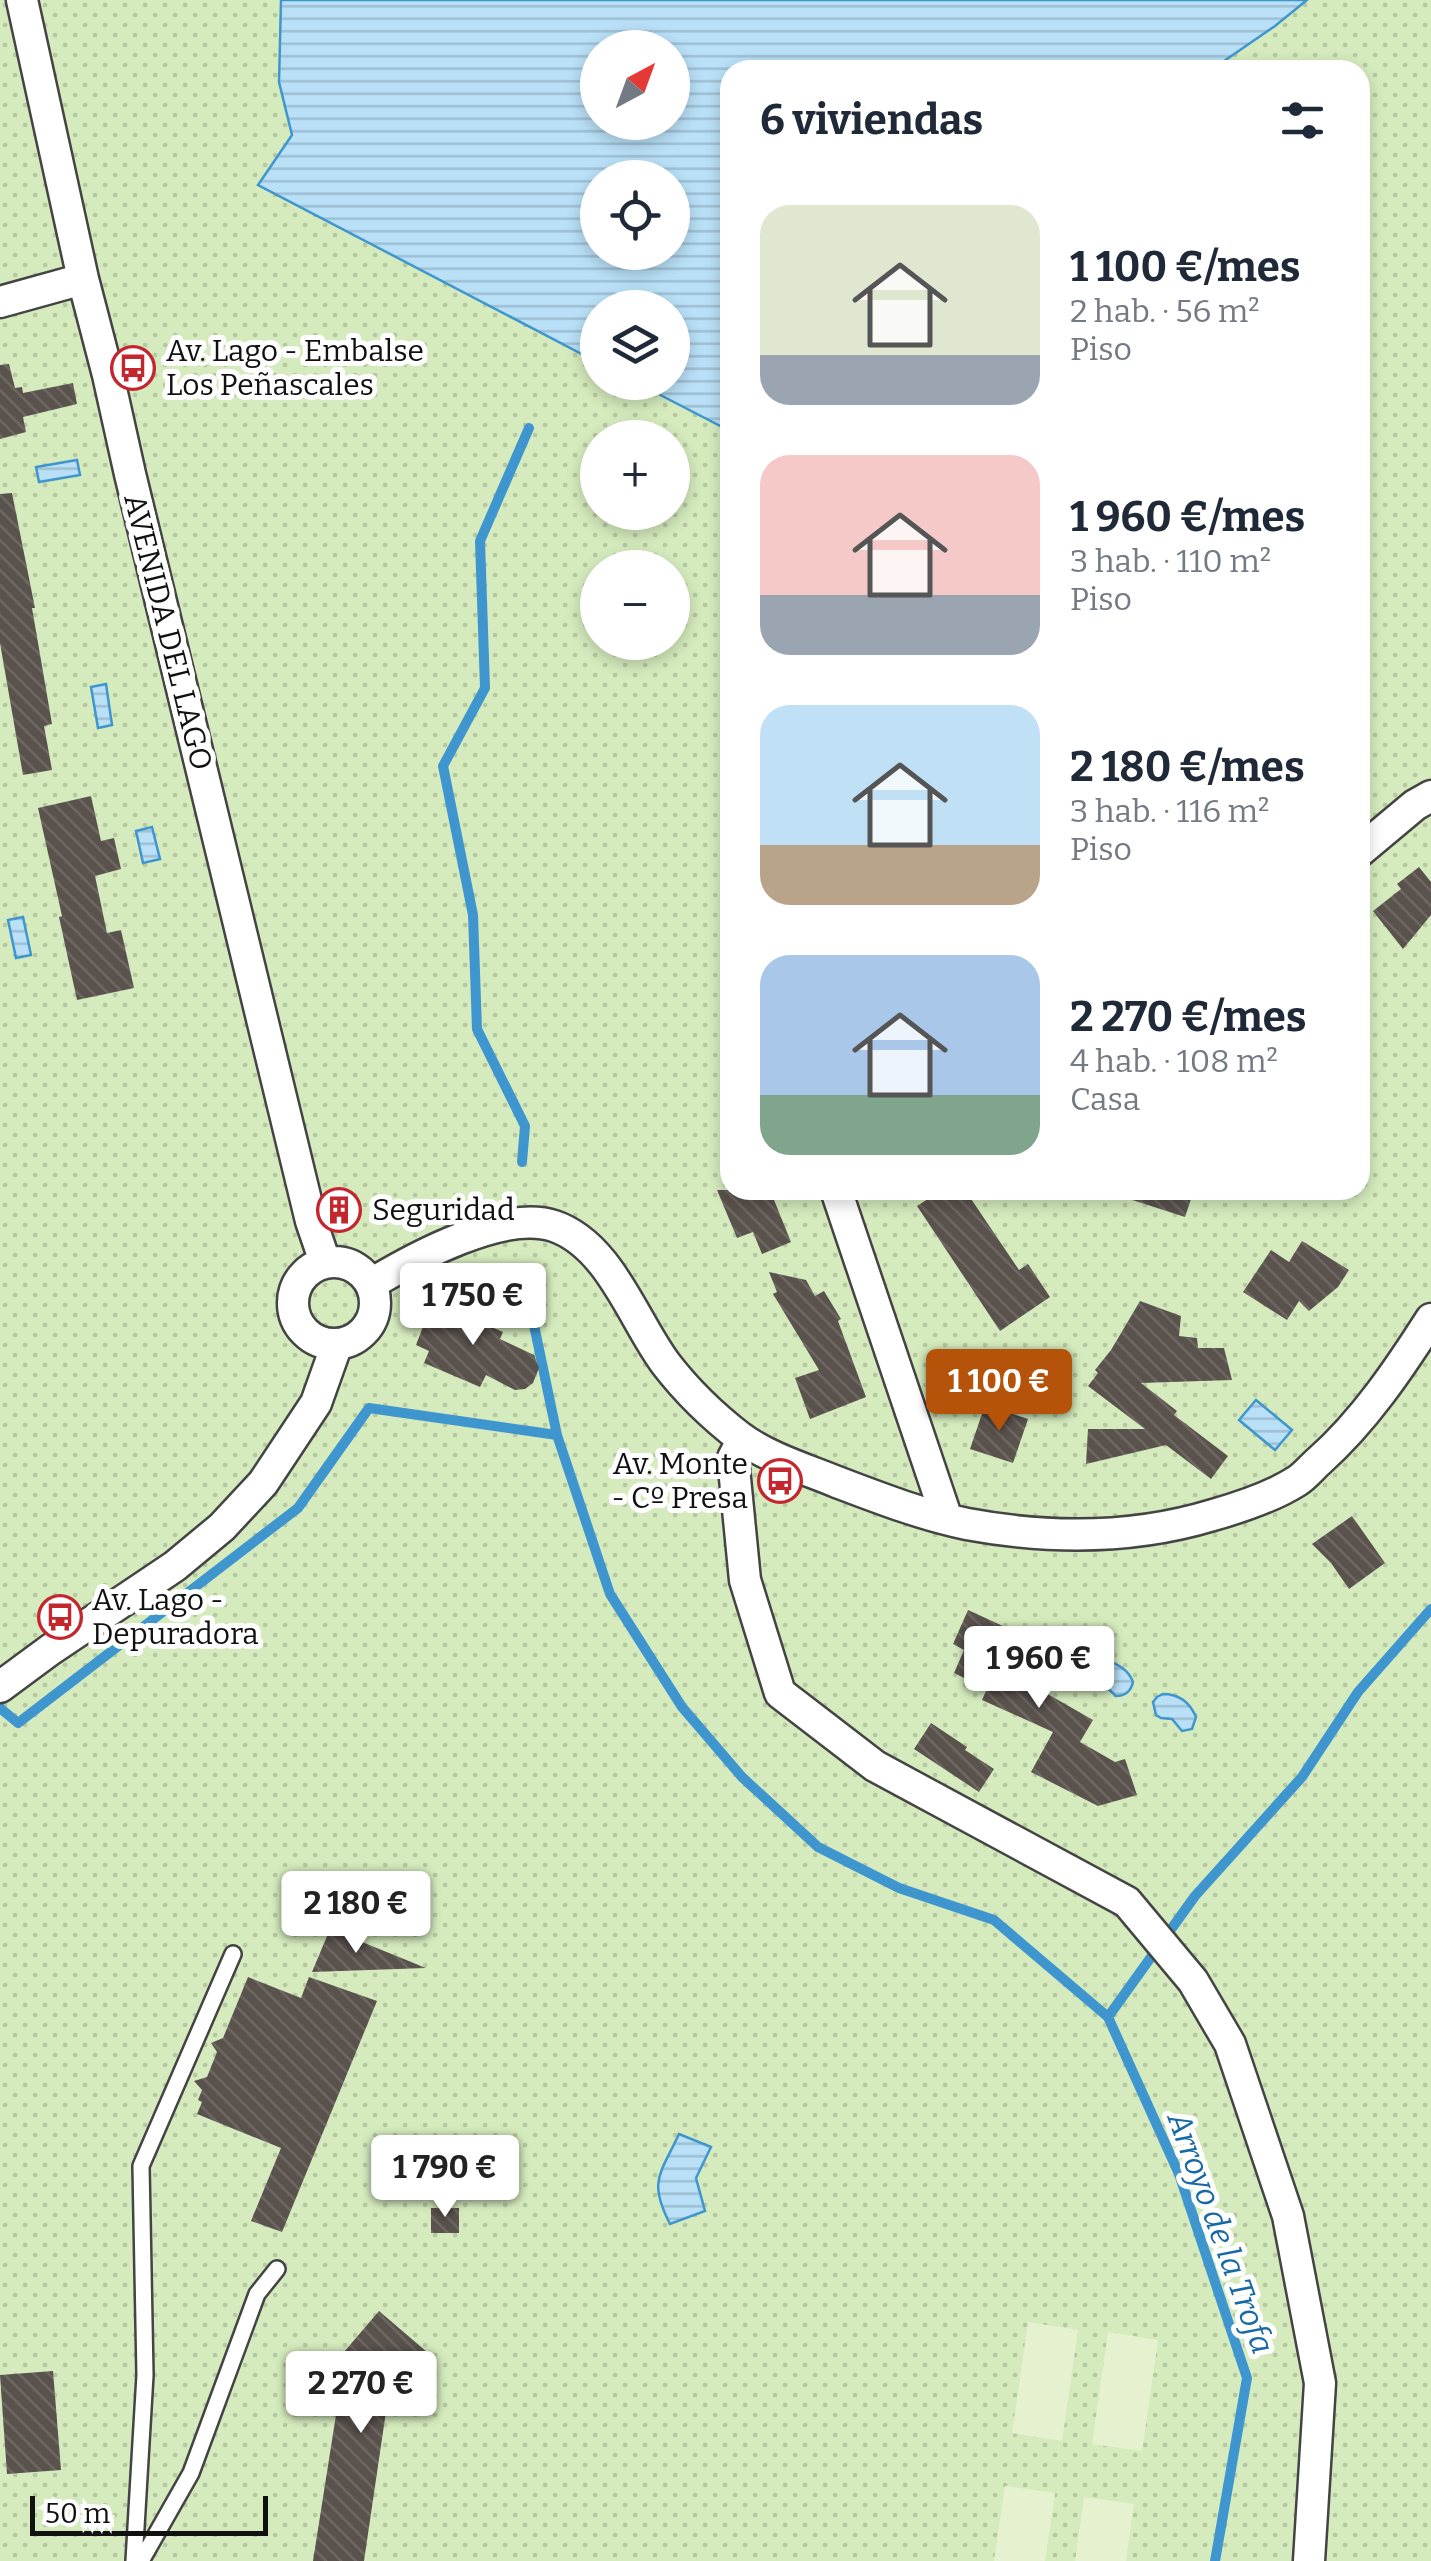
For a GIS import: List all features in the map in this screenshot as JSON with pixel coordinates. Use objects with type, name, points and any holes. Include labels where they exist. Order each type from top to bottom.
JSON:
[{"type":"street","name":"AVENIDA DEL LAGO","points":[[22,0],[83,279],[302,1182],[325,1262]]},
{"type":"street","points":[[0,302],[83,279]]},
{"type":"street","points":[[1370,843],[1431,796]]},
{"type":"street","points":[[839,1200],[947,1518]]},
{"type":"street","points":[[372,1284],[412,1260],[488,1229],[523,1222],[552,1225],[576,1236],[597,1254],[666,1364],[742,1439],[789,1463],[872,1495],[966,1524],[1074,1535],[1184,1524],[1246,1505],[1297,1481],[1339,1443],[1402,1364],[1431,1319]]},
{"type":"street","points":[[325,1262],[344,1262],[360,1270],[372,1284],[374,1316],[366,1330],[353,1340],[337,1344],[320,1342],[305,1332],[296,1317],[293,1300],[298,1283],[309,1269],[325,1262]]},
{"type":"street","points":[[4,1683],[175,1566],[222,1527],[263,1483],[316,1403],[337,1344]]},
{"type":"street","points":[[742,1439],[733,1458],[745,1580],[780,1693],[875,1766],[1127,1902],[1194,1982],[1230,2044],[1288,2216],[1320,2383],[1309,2561]]},
{"type":"lane","points":[[138,2561],[145,2375],[142,2166],[234,1954]]},
{"type":"lane","points":[[138,2561],[190,2473],[257,2294],[277,2268]]},
{"type":"green space","points":[[0,0],[1431,0],[1431,2561],[0,2561]]},
{"type":"green space","points":[[1028,2322],[1078,2330],[1062,2441],[1012,2433]]},
{"type":"green space","points":[[1108,2332],[1158,2340],[1142,2451],[1092,2444]]},
{"type":"green space","points":[[1005,2486],[1055,2493],[1045,2561],[994,2561]]},
{"type":"green space","points":[[1084,2497],[1134,2504],[1126,2561],[1075,2561]]},
{"type":"water","points":[[281,0],[1307,0],[1226,60],[720,60],[720,426],[670,400],[690,400],[690,290],[580,290],[580,353],[258,185],[292,135],[279,82]]},
{"type":"water","points":[[77,460],[80,475],[39,482],[36,467]]},
{"type":"water","points":[[106,684],[112,725],[98,728],[91,687]]},
{"type":"water","points":[[152,827],[160,859],[143,863],[136,831]]},
{"type":"water","points":[[23,917],[31,955],[16,958],[8,920]]},
{"type":"water","points":[[1256,1400],[1292,1430],[1275,1450],[1239,1420]]},
{"type":"water","points":[[1101,1659],[1128,1673],[1133,1682],[1123,1695],[1116,1696],[1104,1685],[1087,1681],[1087,1665]]},
{"type":"water","points":[[1163,1694],[1183,1700],[1191,1708],[1196,1717],[1192,1729],[1182,1731],[1172,1719],[1156,1715],[1153,1702]]},
{"type":"water","points":[[679,2134],[711,2147],[696,2178],[705,2211],[670,2224],[658,2187]]},
{"type":"building","points":[[9,364],[15,388],[22,387],[23,393],[73,383],[77,404],[23,417],[26,432],[0,439],[0,365]]},
{"type":"building","points":[[12,493],[35,608],[52,724],[44,726],[52,770],[23,775],[0,643],[0,494]]},
{"type":"building","points":[[91,796],[101,841],[114,838],[121,869],[95,876],[107,933],[121,930],[134,988],[77,1000],[38,808]]},
{"type":"building","points":[[1419,867],[1431,882],[1431,915],[1403,949],[1373,911],[1401,889],[1397,884]]},
{"type":"building","points":[[721,1200],[774,1200],[791,1242],[762,1254],[753,1232],[737,1238]]},
{"type":"building","points":[[926,1200],[972,1200],[1019,1270],[1028,1264],[1050,1297],[1000,1331],[917,1206]]},
{"type":"building","points":[[1132,1200],[1191,1200],[1185,1217]]},
{"type":"building","points":[[1302,1241],[1349,1270],[1338,1287],[1309,1311],[1299,1301],[1287,1320],[1243,1292],[1271,1250],[1289,1262]]},
{"type":"building","points":[[769,1272],[806,1280],[815,1296],[824,1291],[841,1319],[838,1321],[866,1397],[810,1419],[795,1378],[819,1370],[773,1294],[777,1292]]},
{"type":"building","points":[[435,1295],[485,1316],[482,1323],[503,1332],[500,1339],[534,1355],[539,1368],[533,1383],[515,1390],[486,1375],[480,1387],[424,1363],[429,1351],[416,1345]]},
{"type":"building","points":[[1140,1301],[1181,1316],[1179,1336],[1197,1338],[1198,1348],[1224,1348],[1232,1380],[1141,1383],[1177,1411],[1174,1415],[1228,1456],[1211,1479],[1166,1445],[1086,1464],[1088,1429],[1145,1429],[1088,1386]]},
{"type":"building","points":[[985,1405],[1028,1419],[1013,1463],[970,1449]]},
{"type":"building","points":[[1352,1516],[1385,1563],[1349,1589],[1312,1544]]},
{"type":"building","points":[[968,1610],[1040,1643],[1029,1669],[1045,1676],[1039,1689],[1093,1720],[1080,1742],[1115,1762],[1125,1759],[1137,1795],[1098,1806],[1031,1772],[1053,1732],[982,1700],[987,1689],[954,1673],[964,1650],[953,1644]]},
{"type":"building","points":[[931,1723],[994,1769],[979,1792],[914,1749]]},
{"type":"building","points":[[330,1929],[426,1968],[312,1972]]},
{"type":"building","points":[[248,1977],[301,1998],[309,1977],[377,2001],[282,2232],[251,2221],[281,2148],[197,2114],[202,2090],[194,2081],[207,2077],[217,2052],[211,2043],[223,2038]]},
{"type":"building","points":[[431,2208],[459,2208],[459,2233],[431,2233]]},
{"type":"building","points":[[379,2311],[427,2352],[388,2398],[364,2561],[313,2561],[344,2364],[338,2359]]},
{"type":"building","points":[[53,2371],[61,2470],[7,2474],[0,2375]]},
{"type":"waterway","points":[[522,1162],[525,1126],[477,1029],[473,915],[443,766],[485,688],[480,541],[529,428]]},
{"type":"waterway","name":"Arroyo de la Trofa","points":[[526,1287],[557,1435],[610,1594],[682,1707],[742,1777],[818,1847],[899,1888],[994,1920],[1108,2017],[1179,2174],[1247,2378],[1215,2561]]},
{"type":"waterway","points":[[0,1708],[18,1723],[298,1508],[369,1408],[557,1435]]},
{"type":"waterway","points":[[1108,2017],[1195,1896],[1302,1777],[1358,1692],[1431,1609]]},
{"type":"place","name":"Av. Lago - Embalse Los Peñascales","points":[[133,368]]},
{"type":"place","name":"Seguridad","points":[[339,1210]]},
{"type":"place","name":"Av. Monte - Cº Presa","points":[[780,1481]]},
{"type":"place","name":"Av. Lago - Depuradora","points":[[60,1617]]}]
